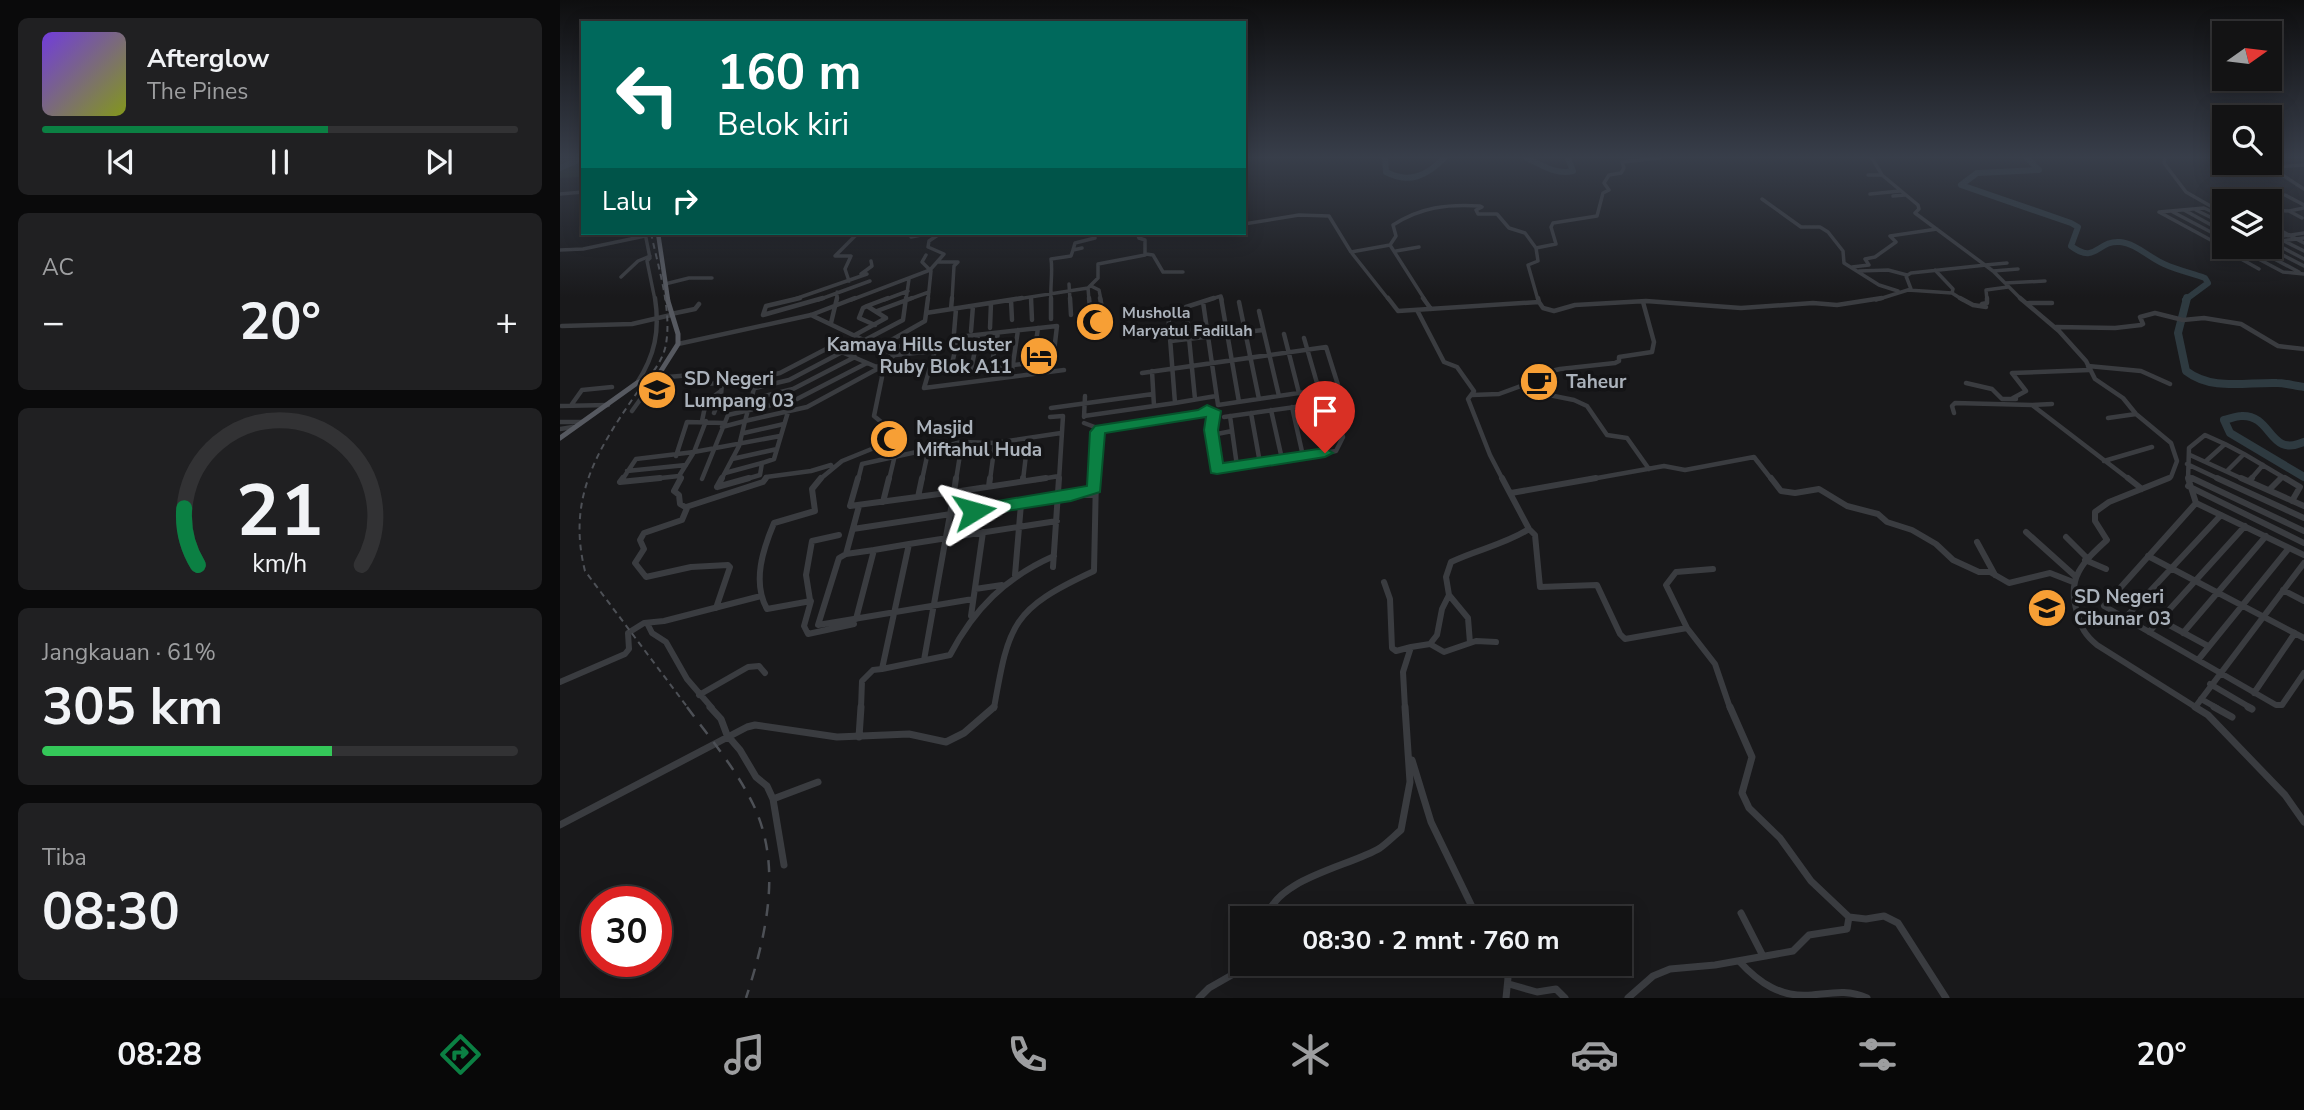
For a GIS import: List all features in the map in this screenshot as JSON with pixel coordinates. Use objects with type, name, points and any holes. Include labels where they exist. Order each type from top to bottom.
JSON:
[{"type":"main road","points":[[560,438],[637,383],[656,377],[678,344],[678,334],[665,284],[658,235]]},
{"type":"street","points":[[1352,252],[1390,245],[1396,236],[1394,225],[1411,217],[1420,208],[1446,205]]},
{"type":"street","points":[[1459,205],[1480,206],[1482,207],[1476,210],[1478,214],[1497,214],[1509,228],[1525,233],[1536,248],[1538,261],[1528,265],[1539,302],[1547,311],[1575,305],[1643,302],[1741,308],[1870,302],[1912,288],[1907,275]]},
{"type":"street","points":[[1536,248],[1556,244],[1551,226],[1553,223],[1597,216],[1600,205]]},
{"type":"street","points":[[1770,205],[1801,227],[1820,227],[1828,232],[1843,251],[1844,263],[1879,285],[1898,291]]},
{"type":"street","points":[[1916,205],[1919,207],[1915,213],[1993,271],[2029,303],[2055,327],[2095,379],[2123,398],[2136,414],[2171,443],[2176,461],[2171,477],[2109,502],[2095,512],[2095,521],[2107,540],[2086,559],[2074,579],[2073,600],[2080,627],[2085,636],[2196,706],[2243,751],[2292,804],[2304,822]]},
{"type":"street","points":[[2282,211],[2304,206]]},
{"type":"street","points":[[2195,209],[2212,218]]},
{"type":"street","points":[[2184,210],[2212,225]]},
{"type":"street","points":[[2212,210],[2155,212],[2212,239]]},
{"type":"street","points":[[2170,211],[2212,237]]},
{"type":"street","points":[[2289,211],[2302,218]]},
{"type":"street","points":[[1246,224],[1324,214],[1329,216],[1396,311],[1539,302]]},
{"type":"street","points":[[1851,268],[1869,265],[1865,259],[1875,257],[1896,242],[1890,236],[1937,229]]},
{"type":"street","points":[[2282,230],[2296,237]]},
{"type":"street","points":[[2282,231],[2304,238]]},
{"type":"street","points":[[560,250],[583,249],[645,235],[650,256],[647,261],[658,318],[658,335],[652,358],[637,383]]},
{"type":"street","points":[[849,281],[845,269],[851,256],[835,256],[856,235]]},
{"type":"street","points":[[911,237],[921,235]]},
{"type":"street","points":[[678,344],[811,315],[909,279],[930,270],[944,253],[928,246],[929,241],[938,235]]},
{"type":"street","points":[[1051,319],[1050,276],[1054,270],[1051,259],[1071,256],[1075,243],[1095,238],[1093,235]]},
{"type":"street","points":[[1138,235],[1145,240],[1146,254]]},
{"type":"street","points":[[2282,236],[2289,235]]},
{"type":"street","points":[[2284,241],[2296,237]]},
{"type":"street","points":[[2284,241],[2304,251]]},
{"type":"street","points":[[1390,245],[1431,309]]},
{"type":"street","points":[[1396,251],[1419,247]]},
{"type":"street","points":[[2282,247],[2304,259]]},
{"type":"street","points":[[1073,250],[1082,248]]},
{"type":"street","points":[[2282,250],[2304,266]]},
{"type":"street","points":[[926,313],[1089,287],[1099,290],[1105,314],[1090,308],[1089,287],[1098,278],[1098,264],[1146,254],[1153,255],[1158,270],[1163,273],[1183,272]]},
{"type":"street","points":[[879,347],[925,321],[930,270],[922,262],[926,255]]},
{"type":"street","points":[[621,277],[638,261],[650,256]]},
{"type":"street","points":[[2245,259],[2259,269]]},
{"type":"street","points":[[2260,259],[2283,272],[2303,274]]},
{"type":"street","points":[[2275,259],[2303,274]]},
{"type":"street","points":[[861,276],[872,266],[871,261]]},
{"type":"street","points":[[937,262],[958,262],[954,266],[954,333]]},
{"type":"street","points":[[1859,271],[1888,270],[1907,275],[2007,263]]},
{"type":"street","points":[[1993,271],[2018,269]]},
{"type":"street","points":[[1935,270],[1953,289],[1952,293]]},
{"type":"street","points":[[867,274],[837,286],[766,306],[763,315],[870,281]]},
{"type":"street","points":[[665,284],[689,278],[712,278]]},
{"type":"street","points":[[755,388],[789,380],[904,319],[909,279]]},
{"type":"street","points":[[1905,290],[1952,293],[1976,308],[1983,309],[1986,307],[1982,304],[1987,303],[1986,290],[2045,281]]},
{"type":"street","points":[[1069,284],[1071,315]]},
{"type":"street","points":[[831,323],[837,306],[837,286]]},
{"type":"street","points":[[875,325],[859,318],[863,308],[908,290]]},
{"type":"street","points":[[877,311],[929,292]]},
{"type":"street","points":[[1195,399],[1186,307],[1221,296],[1238,402]]},
{"type":"street","points":[[2019,296],[2029,296]]},
{"type":"street","points":[[1031,297],[1032,320]]},
{"type":"street","points":[[1011,300],[1012,320]]},
{"type":"street","points":[[1202,302],[1219,405],[1319,390],[1304,338]]},
{"type":"street","points":[[1239,302],[1259,399]]},
{"type":"street","points":[[1532,382],[1534,375],[1560,369],[1615,363],[1619,361],[1619,357],[1652,352],[1654,342],[1643,302]]},
{"type":"street","points":[[990,328],[991,303]]},
{"type":"street","points":[[2029,303],[2052,303]]},
{"type":"street","points":[[562,326],[632,324],[695,309],[699,304]]},
{"type":"street","points":[[855,336],[886,317],[867,306]]},
{"type":"street","points":[[971,331],[973,306]]},
{"type":"street","points":[[1417,310],[1444,362],[1457,367],[1474,391],[1468,399],[1490,455],[1536,538],[1540,587],[1597,585],[1620,634],[1625,639],[1687,628]]},
{"type":"street","points":[[1259,311],[1279,396]]},
{"type":"street","points":[[1168,312],[1175,403]]},
{"type":"street","points":[[2055,327],[2115,328],[2141,325],[2140,317],[2155,313],[2183,320],[2204,318],[2233,322],[2244,325],[2278,346],[2304,349]]},
{"type":"street","points":[[811,315],[895,355],[934,351],[924,388],[1064,370]]},
{"type":"street","points":[[1057,326],[1054,360],[950,373],[958,337],[1018,330],[1057,326]]},
{"type":"street","points":[[1033,362],[1038,328]]},
{"type":"street","points":[[1011,377],[1018,330]]},
{"type":"street","points":[[1171,341],[1264,330]]},
{"type":"street","points":[[991,367],[998,333]]},
{"type":"street","points":[[1284,334],[1299,393]]},
{"type":"street","points":[[971,370],[978,335]]},
{"type":"street","points":[[676,456],[686,423],[704,421],[723,425],[807,407],[878,367],[906,344],[887,351]]},
{"type":"street","points":[[1142,373],[1326,347],[1338,385],[1318,387]]},
{"type":"street","points":[[828,348],[855,357],[878,367],[882,377],[874,416],[886,426],[879,446],[831,466],[758,476],[716,486],[744,433],[757,378],[780,373],[828,348]]},
{"type":"street","points":[[752,399],[793,389],[855,357]]},
{"type":"street","points":[[702,480],[703,471],[715,451],[729,414],[797,399],[867,363]]},
{"type":"street","points":[[1966,383],[1993,389],[2001,399],[2013,398],[2026,391],[2012,373],[2088,368],[2138,371],[2170,384]]},
{"type":"street","points":[[1152,372],[1154,406]]},
{"type":"street","points":[[632,411],[656,377],[704,374],[702,383],[722,383],[714,413]]},
{"type":"street","points":[[1472,395],[1499,394],[1532,382]]},
{"type":"street","points":[[1532,382],[1544,394],[1574,400],[1587,406],[1607,435],[1627,438],[1649,469]]},
{"type":"street","points":[[572,404],[582,390],[612,387]]},
{"type":"street","points":[[816,390],[828,396]]},
{"type":"street","points":[[686,507],[680,504],[679,495],[675,492],[681,478],[679,476],[693,454],[704,421],[704,403],[712,394],[721,391]]},
{"type":"street","points":[[1051,408],[1153,394]]},
{"type":"street","points":[[1085,396],[1084,426],[1099,431],[1207,414]]},
{"type":"street","points":[[1084,416],[1216,396]]},
{"type":"street","points":[[1206,397],[1215,468],[1237,466],[1260,463],[1336,451],[1343,437],[1333,403],[1227,416],[1237,466]]},
{"type":"street","points":[[2013,398],[2021,404]]},
{"type":"street","points":[[1954,413],[1952,406],[1955,403],[2052,404]]},
{"type":"street","points":[[1312,404],[1325,453]]},
{"type":"street","points":[[560,406],[608,405]]},
{"type":"street","points":[[2032,405],[2142,489]]},
{"type":"street","points":[[1292,407],[1303,456]]},
{"type":"street","points":[[1271,410],[1282,459]]},
{"type":"street","points":[[725,472],[774,460],[789,412]]},
{"type":"street","points":[[1251,413],[1260,463]]},
{"type":"street","points":[[2108,418],[2136,414]]},
{"type":"street","points":[[1050,417],[1063,416],[1053,567]]},
{"type":"street","points":[[560,422],[582,422]]},
{"type":"street","points":[[744,433],[784,424]]},
{"type":"street","points":[[560,429],[573,428]]},
{"type":"street","points":[[560,825],[727,735],[755,725],[797,733],[859,737],[909,734],[953,741],[994,708],[1003,646],[1013,626],[1042,597],[1094,571],[1094,492],[1099,431]]},
{"type":"street","points":[[1211,432],[1232,431]]},
{"type":"street","points":[[1059,476],[850,506],[862,464],[929,447],[962,442],[995,443],[1061,433]]},
{"type":"street","points":[[2292,500],[2301,488],[2225,444],[2205,435],[2189,448],[2188,486],[2196,503],[2304,555]]},
{"type":"street","points":[[679,476],[620,482],[636,459],[715,451],[780,436]]},
{"type":"street","points":[[1023,481],[1028,438]]},
{"type":"street","points":[[924,660],[962,442]]},
{"type":"street","points":[[989,486],[995,443]]},
{"type":"street","points":[[2206,461],[2225,444]]},
{"type":"street","points":[[918,497],[929,447]]},
{"type":"street","points":[[2105,461],[2152,447]]},
{"type":"street","points":[[732,459],[777,449]]},
{"type":"street","points":[[2227,471],[2244,454]]},
{"type":"street","points":[[883,502],[895,455]]},
{"type":"street","points":[[2190,455],[2304,506]]},
{"type":"street","points":[[1511,493],[1667,466],[1685,470],[1755,458],[1781,491],[1795,493],[1819,489],[1847,506],[1878,514],[1887,522],[1912,530],[1936,544],[1952,560],[1995,575],[2009,583],[2052,573],[2074,579]]},
{"type":"street","points":[[758,476],[762,463]]},
{"type":"street","points":[[2187,464],[2304,518]]},
{"type":"street","points":[[627,471],[686,465]]},
{"type":"street","points":[[2249,481],[2263,465]]},
{"type":"street","points":[[810,600],[767,609],[761,596],[762,567],[772,524],[815,511],[812,489],[831,466]]},
{"type":"street","points":[[2188,476],[2304,531]]},
{"type":"street","points":[[716,608],[730,567],[728,565],[691,567],[646,577],[635,563],[644,549],[642,535],[681,521],[686,507],[763,482],[766,477]]},
{"type":"street","points":[[2269,490],[2282,477]]},
{"type":"street","points":[[2188,486],[2304,543]]},
{"type":"street","points":[[853,529],[1094,492]]},
{"type":"street","points":[[2196,503],[2104,604],[2271,703],[2282,705],[2304,673]]},
{"type":"street","points":[[1015,575],[1021,504]]},
{"type":"street","points":[[846,554],[859,506]]},
{"type":"street","points":[[2125,618],[2221,515]]},
{"type":"street","points":[[855,621],[818,624],[839,558],[846,554],[1056,521]]},
{"type":"street","points":[[2149,632],[2245,526]]},
{"type":"street","points":[[1470,643],[1468,618],[1449,595],[1446,573],[1453,559],[1481,548],[1508,543],[1529,529]]},
{"type":"street","points":[[971,618],[983,532]]},
{"type":"street","points":[[2025,532],[2074,579]]},
{"type":"street","points":[[839,535],[812,541],[806,575],[812,603],[804,626],[808,634],[894,612],[973,598]]},
{"type":"street","points":[[2183,633],[2266,536]]},
{"type":"street","points":[[2066,537],[2086,559],[2106,569]]},
{"type":"street","points":[[1977,542],[1978,550],[1992,566],[1995,575]]},
{"type":"street","points":[[882,668],[909,544]]},
{"type":"street","points":[[2198,660],[2289,548]]},
{"type":"street","points":[[855,621],[874,550]]},
{"type":"street","points":[[859,737],[862,681],[873,670],[950,656],[971,618],[1002,585],[1015,575],[1054,556]]},
{"type":"street","points":[[2148,556],[2304,638]]},
{"type":"street","points":[[2196,706],[2242,641],[2265,617],[2304,563]]},
{"type":"street","points":[[1713,569],[1676,572],[1666,585],[1688,624],[1687,628],[1715,664],[1736,725],[1752,757],[1742,793],[1745,803],[1780,838],[1811,881],[1849,917],[1891,917],[1913,944],[1946,998]]},
{"type":"street","points":[[1384,582],[1390,599],[1392,648],[1396,651],[1430,645],[1444,652],[1470,643],[1496,642]]},
{"type":"street","points":[[975,589],[1002,585]]},
{"type":"street","points":[[2283,590],[2304,601]]},
{"type":"street","points":[[1430,645],[1437,635],[1442,609],[1449,595]]},
{"type":"street","points":[[560,682],[625,654],[629,649],[628,633],[647,623],[761,596]]},
{"type":"street","points":[[2160,620],[2208,646]]},
{"type":"street","points":[[647,623],[652,633],[666,642],[699,695],[721,719],[727,735],[740,750],[756,777],[767,786],[773,799],[784,866]]},
{"type":"street","points":[[2255,692],[2295,633]]},
{"type":"street","points":[[1274,906],[1294,884],[1379,848],[1401,830],[1410,782],[1404,672],[1410,647]]},
{"type":"street","points":[[699,695],[748,667],[760,666],[765,673]]},
{"type":"street","points":[[2210,684],[2252,709]]},
{"type":"street","points":[[2201,699],[2232,717]]},
{"type":"street","points":[[1407,730],[1420,795],[1472,906]]},
{"type":"street","points":[[773,799],[818,782]]},
{"type":"street","points":[[1741,913],[1763,956]]},
{"type":"street","points":[[1628,998],[1653,976],[1670,969],[1694,968],[1793,951],[1809,935],[1846,929],[1849,917]]},
{"type":"street","points":[[1739,961],[1759,980],[1788,995],[1851,991],[1867,998]]},
{"type":"street","points":[[1199,998],[1209,988],[1230,976]]},
{"type":"street","points":[[1506,976],[1509,984],[1506,998]]},
{"type":"street","points":[[1509,984],[1537,992],[1556,989],[1565,998]]},
{"type":"waterway","points":[[2018,205],[2078,227],[2071,246],[2079,251],[2091,253],[2112,242],[2126,243],[2164,264],[2205,278],[2208,283],[2187,299]]},
{"type":"waterway","points":[[2187,299],[2178,333],[2186,371],[2196,377],[2218,383],[2280,383],[2304,387]]},
{"type":"waterway","points":[[2304,442],[2283,444],[2259,421],[2251,417],[2239,416],[2224,420],[2230,433],[2304,477]]},
{"type":"railway","points":[[651,235],[666,302],[666,344],[658,364],[609,436],[589,477],[580,521],[580,545],[585,571],[688,708]]},
{"type":"railway","points":[[687,707],[739,778],[753,804],[767,852],[769,876],[765,926],[746,998]]},
{"type":"place","name":"Musholla Maryatul Fadillah","points":[[1095,322]]},
{"type":"place","name":"Kamaya Hills Cluster Ruby Blok A11","points":[[1039,356]]},
{"type":"place","name":"Taheur","points":[[1539,382]]},
{"type":"place","name":"SD Negeri Lumpang 03","points":[[657,390]]},
{"type":"place","name":"Masjid Miftahul Huda","points":[[889,439]]},
{"type":"place","name":"SD Negeri Cibunar 03","points":[[2047,608]]},
{"type":"route","points":[[974,511],[1071,496],[1094,489],[1097,432],[1100,429],[1207,410],[1214,411],[1211,430],[1217,469],[1325,453]]}]
